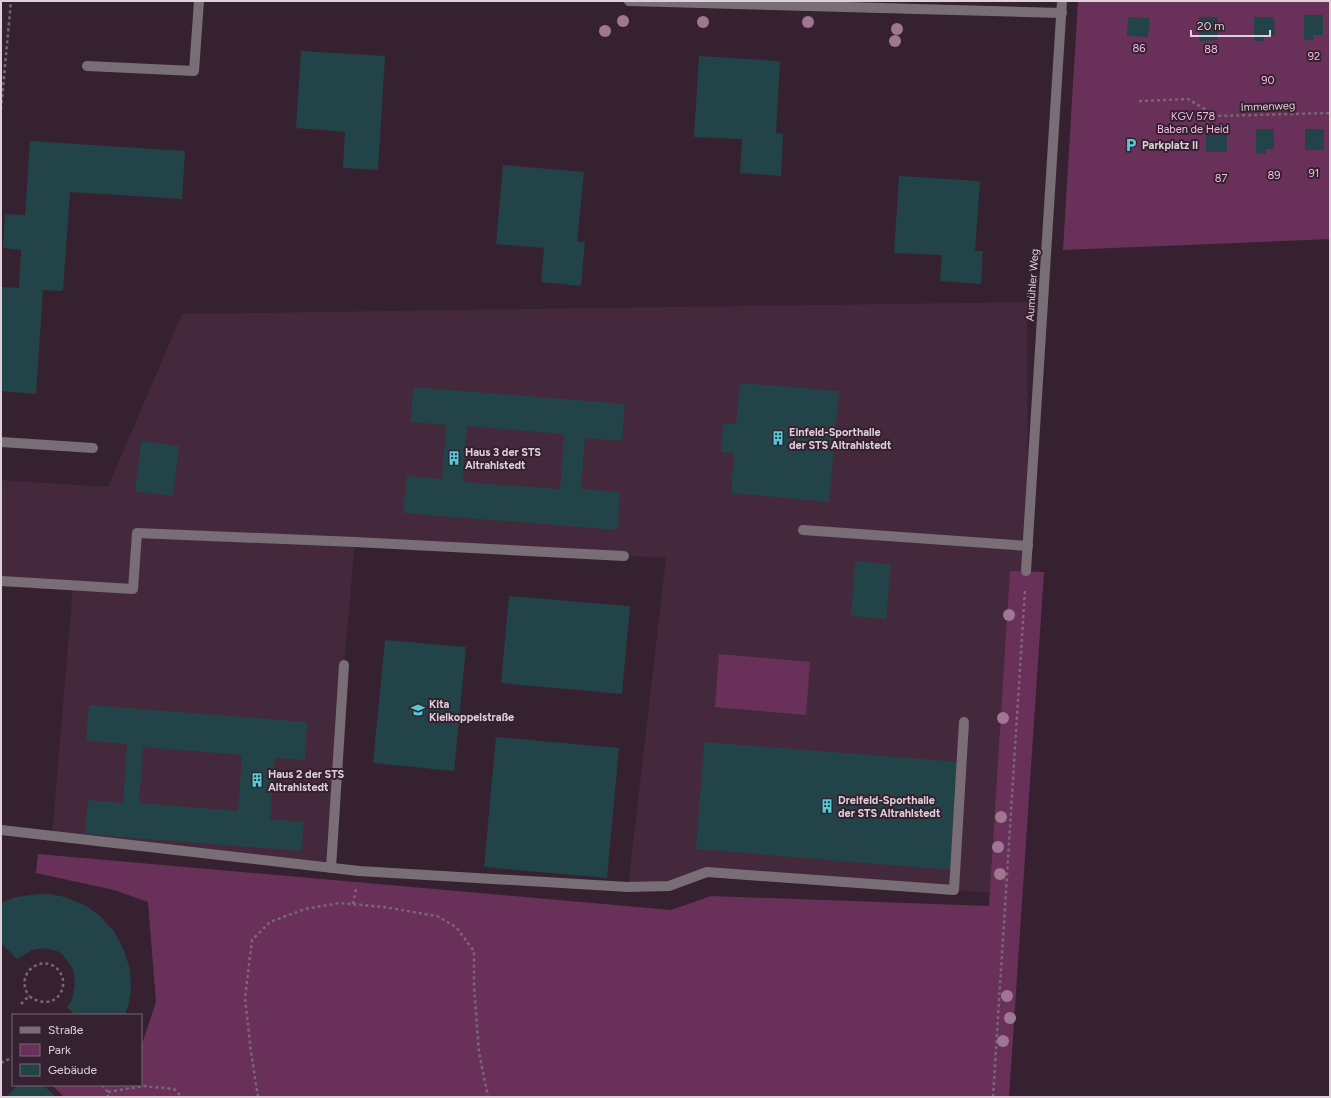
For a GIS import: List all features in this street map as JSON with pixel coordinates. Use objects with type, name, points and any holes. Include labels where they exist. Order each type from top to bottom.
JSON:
[{"type":"street","points":[[87,66],[194,71],[199,1]]},
{"type":"street","points":[[629,1],[1062,13]]},
{"type":"street","name":"Aumühler Weg","points":[[1026,571],[1062,1]]},
{"type":"street","points":[[1,442],[93,448]]},
{"type":"street","points":[[803,530],[1028,546]]},
{"type":"street","points":[[1,581],[133,589],[137,533],[624,556]]},
{"type":"street","points":[[331,868],[344,665]]},
{"type":"street","points":[[1,830],[359,871],[628,887],[669,886],[707,872],[954,890],[964,722]]},
{"type":"path","points":[[1,109],[11,1]]},
{"type":"path","name":"Immenweg","points":[[1139,101],[1188,99],[1216,116],[1330,113]]},
{"type":"path","points":[[993,1097],[1026,571]]},
{"type":"path","points":[[258,1097],[245,998],[252,940],[270,922],[305,909],[339,903],[384,907],[437,916],[456,927],[474,951],[474,987],[479,1052],[488,1097]]},
{"type":"path","points":[[38,964],[50,965],[56,968],[63,981],[60,994],[51,1001],[47,1002],[37,1001],[29,996],[24,985],[30,969],[38,964]]},
{"type":"path","points":[[21,1004],[29,996]]},
{"type":"path","points":[[1,1063],[12,1058]]},
{"type":"path","points":[[103,1086],[108,1092],[108,1097]]},
{"type":"path","points":[[108,1092],[143,1086],[174,1089],[182,1097]]},
{"type":"shaded area","points":[[1027,302],[1028,546],[1006,894],[707,872],[669,886],[628,887],[666,558],[355,542],[344,665],[331,868],[52,836],[73,586],[1,581],[1,480],[108,487],[182,314]]},
{"type":"green space","name":"KGV 578 Baben de Heid","points":[[1078,1],[1330,1],[1330,239],[1063,250]]},
{"type":"green space","points":[[1010,571],[1044,572],[1009,1097],[64,1097],[53,1086],[142,1086],[142,1044],[156,1002],[148,902],[114,890],[36,873],[38,854],[671,910],[711,896],[989,906]]},
{"type":"green space","points":[[719,654],[810,662],[806,715],[715,707]]},
{"type":"building","points":[[1304,15],[1323,15],[1323,35],[1313,35],[1313,40],[1304,40]]},
{"type":"building","points":[[1128,17],[1150,18],[1148,37],[1127,36]]},
{"type":"building","points":[[1199,17],[1218,17],[1218,40],[1199,41]]},
{"type":"building","points":[[1254,17],[1274,17],[1275,36],[1264,36],[1264,41],[1254,41]]},
{"type":"building","points":[[301,51],[385,56],[378,170],[343,168],[345,132],[296,128]]},
{"type":"building","points":[[699,56],[780,61],[776,133],[783,134],[781,176],[740,173],[742,139],[694,137]]},
{"type":"building","points":[[1206,129],[1227,130],[1227,152],[1206,152]]},
{"type":"building","points":[[1256,129],[1274,129],[1274,149],[1266,149],[1266,154],[1256,153]]},
{"type":"building","points":[[1305,129],[1324,129],[1324,150],[1305,150]]},
{"type":"building","points":[[30,141],[185,151],[182,199],[70,192],[63,291],[43,290],[36,394],[1,391],[2,287],[19,288],[21,250],[3,248],[5,214],[25,215]]},
{"type":"building","points":[[503,165],[584,172],[577,242],[585,242],[581,286],[541,282],[544,248],[496,244]]},
{"type":"building","points":[[899,176],[980,181],[975,251],[983,251],[981,284],[940,281],[942,255],[894,253]]},
{"type":"building","name":"Einfeld-Sporthalle der STS Altrahlstedt","points":[[740,383],[839,391],[829,502],[731,493],[734,453],[721,452],[723,423],[736,424]]},
{"type":"building","name":"Haus 3 der STS Altrahlstedt","points":[[413,387],[625,404],[622,441],[585,438],[581,489],[620,492],[618,530],[403,513],[407,476],[442,479],[446,425],[411,422]],"holes":[[[467,426],[564,434],[560,489],[463,482]]]},
{"type":"building","points":[[141,441],[179,446],[173,496],[135,491]]},
{"type":"building","points":[[855,561],[891,564],[886,619],[851,616]]},
{"type":"building","points":[[509,596],[630,606],[622,694],[501,683]]},
{"type":"building","points":[[385,640],[466,647],[454,771],[373,763]]},
{"type":"building","name":"Haus 2 der STS Altrahlstedt","points":[[89,705],[307,722],[305,760],[275,758],[270,819],[304,822],[301,851],[85,834],[88,800],[123,803],[127,744],[86,741]],"holes":[[[143,747],[242,755],[238,811],[139,803]]]},
{"type":"building","points":[[496,737],[619,748],[607,878],[484,867]]},
{"type":"building","name":"Dreifeld-Sporthalle der STS Altrahlstedt","points":[[704,742],[959,762],[950,870],[696,849]]},
{"type":"building","points":[[50,894],[65,897],[86,906],[100,916],[114,931],[124,951],[130,969],[131,991],[125,1014],[74,1014],[67,1007],[72,1000],[75,983],[73,969],[63,955],[57,951],[43,948],[32,950],[17,959],[1,943],[1,903],[16,897]]},
{"type":"building","points":[[17,1086],[44,1086],[56,1097],[6,1097]]},
{"type":"place","name":"Parkplatz II","points":[[1131,145]]},
{"type":"place","name":"Einfeld-Sporthalle der STS Altrahlstedt","points":[[778,438]]},
{"type":"place","name":"Haus 3 der STS Altrahlstedt","points":[[454,458]]},
{"type":"place","name":"Kita Kielkoppelstraße","points":[[418,710]]},
{"type":"place","name":"Haus 2 der STS Altrahlstedt","points":[[257,780]]},
{"type":"place","name":"Dreifeld-Sporthalle der STS Altrahlstedt","points":[[827,806]]},
{"type":"park label","name":"86","points":[[1139,48]]},
{"type":"park label","name":"88","points":[[1211,49]]},
{"type":"park label","name":"92","points":[[1314,56]]},
{"type":"park label","name":"90","points":[[1268,80]]},
{"type":"park label","name":"91","points":[[1314,173]]},
{"type":"park label","name":"89","points":[[1274,175]]},
{"type":"park label","name":"87","points":[[1221,178]]}]
